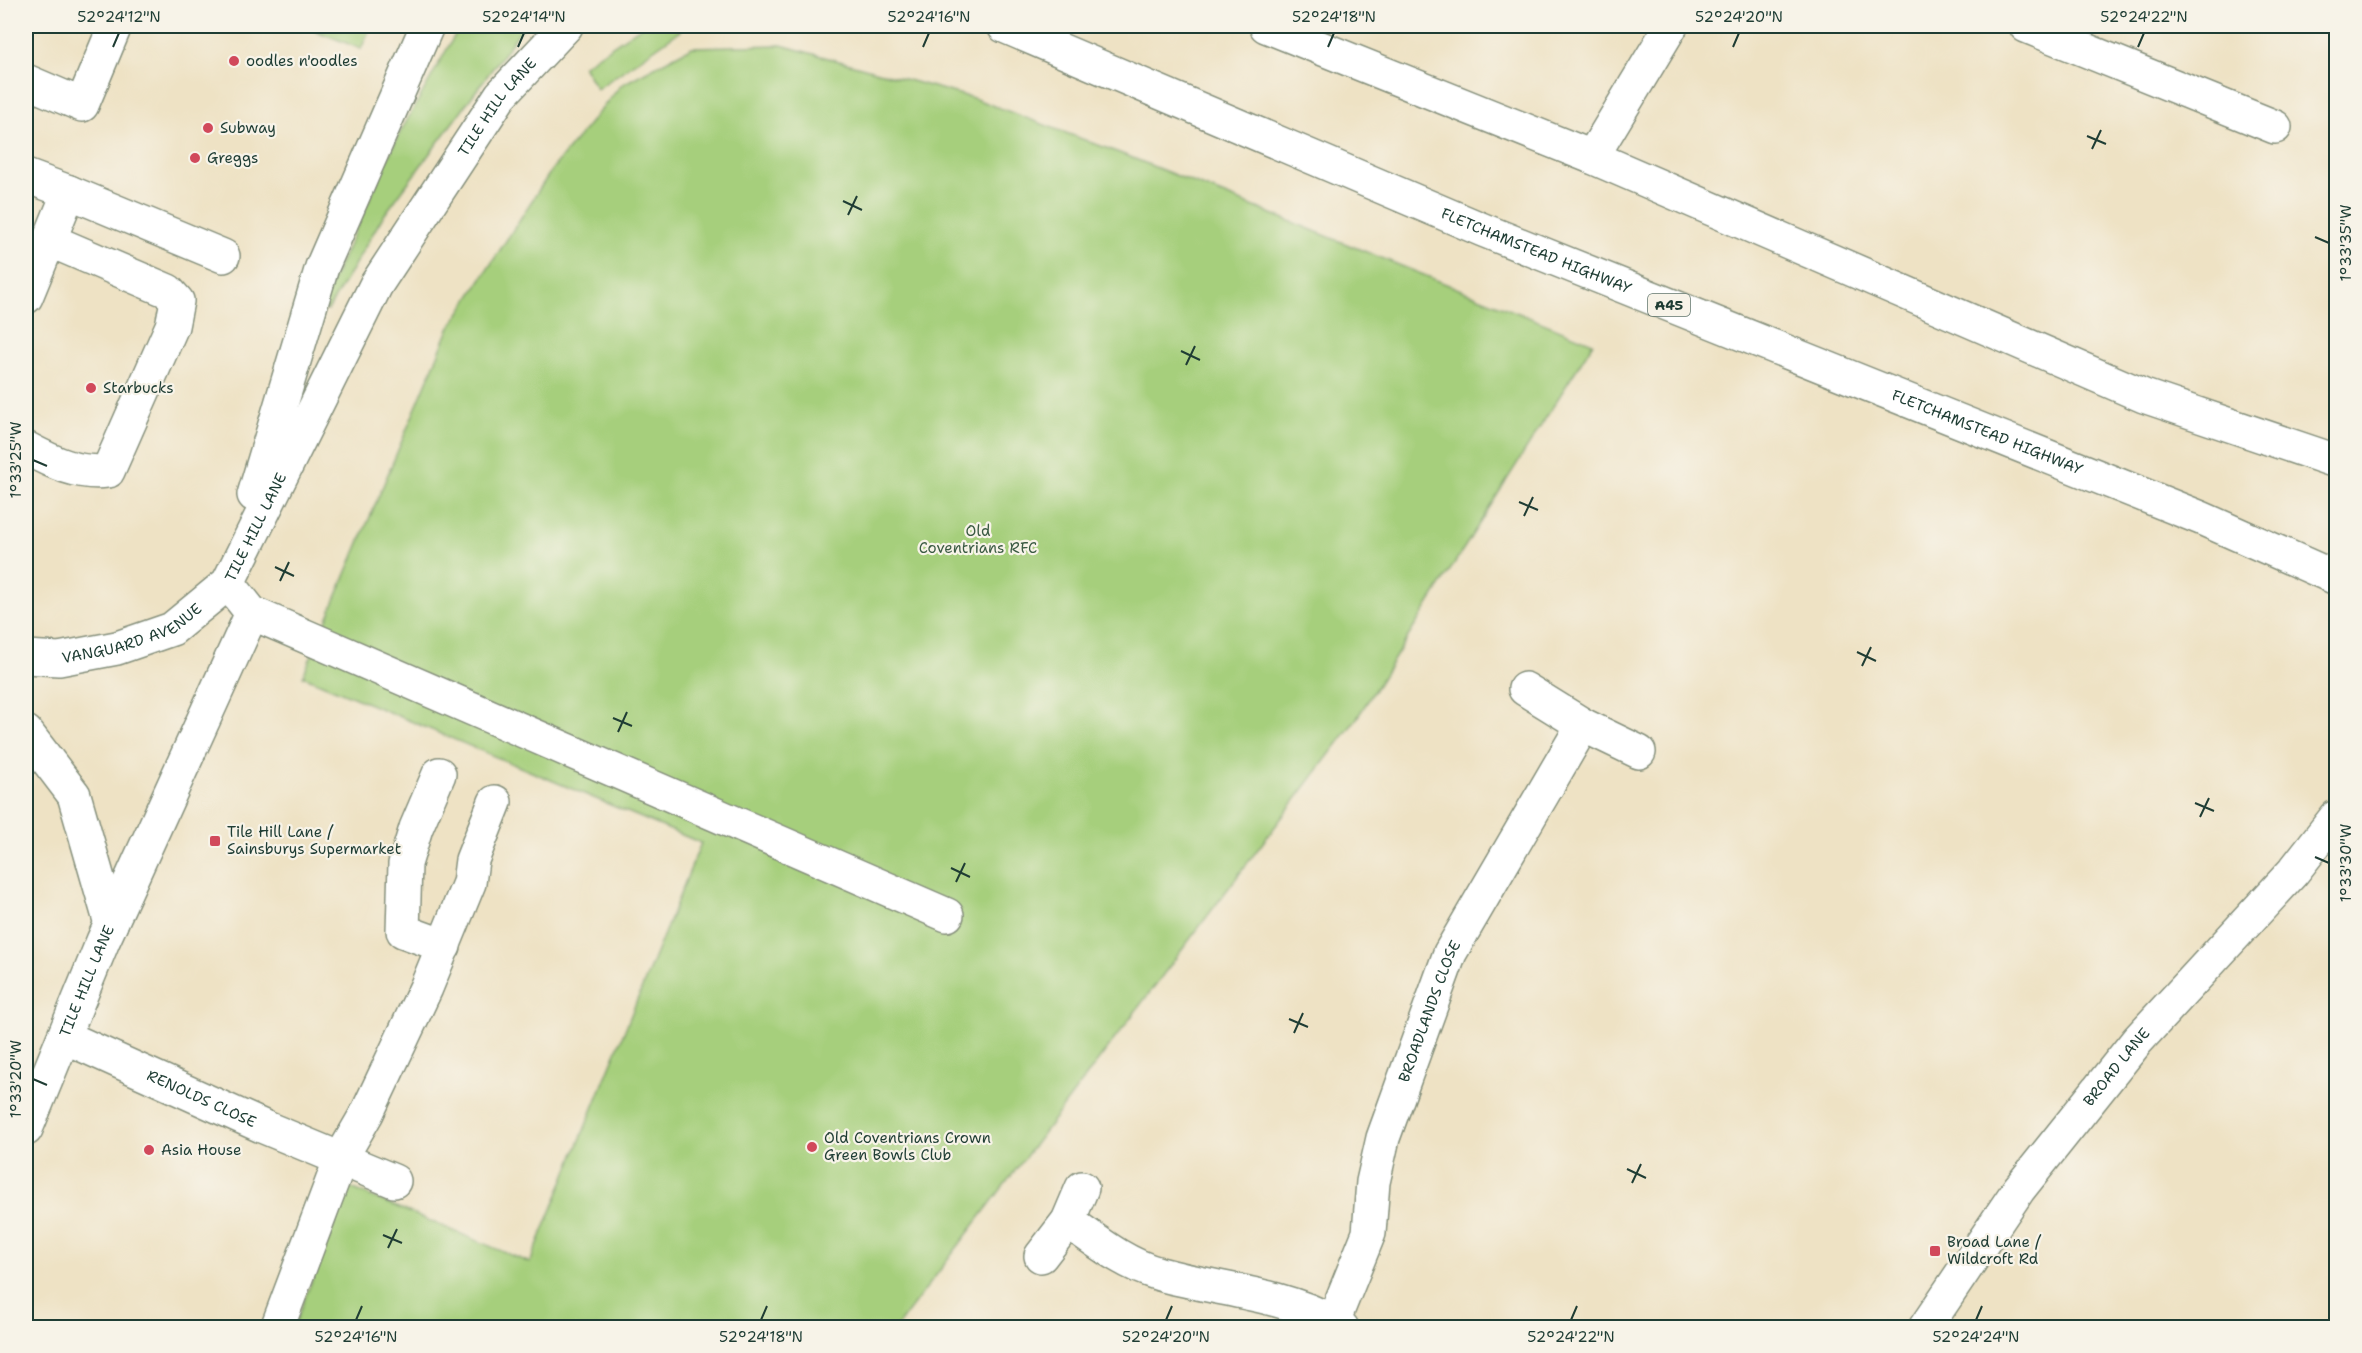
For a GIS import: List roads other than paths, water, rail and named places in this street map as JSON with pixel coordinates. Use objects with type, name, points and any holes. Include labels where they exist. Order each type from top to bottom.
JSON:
[{"type":"main road","points":[[26,81],[82,105],[115,26]]},
{"type":"main road","points":[[228,583],[322,267],[427,26]]},
{"type":"main road","name":"TILE HILL LANE","points":[[26,1129],[111,924],[252,613],[228,583],[376,285],[501,95],[566,26]]},
{"type":"main road","name":"FLETCHAMSTEAD HIGHWAY","points":[[1004,26],[1483,230],[2201,518],[2337,578]]},
{"type":"main road","points":[[1266,26],[1592,157],[2144,396],[2337,462]]},
{"type":"main road","points":[[1592,157],[1671,26]]},
{"type":"main road","points":[[2026,26],[2275,127]]},
{"type":"main road","points":[[26,176],[223,256]]},
{"type":"main road","points":[[26,297],[69,192]]},
{"type":"main road","points":[[26,448],[55,464],[90,474],[108,471],[172,326],[177,301],[168,291],[50,240]]},
{"type":"main road","name":"VANGUARD AVENUE","points":[[26,657],[59,659],[117,648],[172,629],[228,583]]},
{"type":"main road","points":[[252,613],[947,915]]},
{"type":"main road","points":[[1526,689],[1583,725],[1639,753]]},
{"type":"main road","name":"BROADLANDS CLOSE","points":[[1068,1221],[1118,1256],[1157,1274],[1308,1308],[1338,1325],[1369,1233],[1373,1182],[1383,1138],[1450,953],[1583,725]]},
{"type":"main road","points":[[26,732],[74,795],[111,924]]},
{"type":"main road","points":[[439,774],[416,828],[405,864],[403,931],[444,946]]},
{"type":"main road","points":[[277,1328],[341,1158],[367,1113],[444,946],[469,883],[472,860],[495,802]]},
{"type":"main road","name":"BROAD LANE","points":[[1925,1328],[2019,1189],[2137,1041],[2293,872],[2335,822]]},
{"type":"main road","name":"RENOLDS CLOSE","points":[[65,1037],[264,1127],[394,1180]]},
{"type":"main road","points":[[1041,1256],[1068,1221],[1082,1188]]},
{"type":"place","name":"oodles n'oodles","points":[[234,61]]},
{"type":"place","name":"Subway","points":[[208,128]]},
{"type":"place","name":"Greggs","points":[[195,158]]},
{"type":"place","name":"Starbucks","points":[[91,388]]},
{"type":"place","name":"Tile Hill Lane / Sainsburys Supermarket","points":[[215,841]]},
{"type":"place","name":"Old Coventrians Crown Green Bowls Club","points":[[812,1147]]},
{"type":"place","name":"Asia House","points":[[149,1150]]},
{"type":"place","name":"Broad Lane / Wildcroft Rd","points":[[1935,1251]]},
{"type":"park label","name":"Old Coventrians RFC","points":[[978,540]]}]
